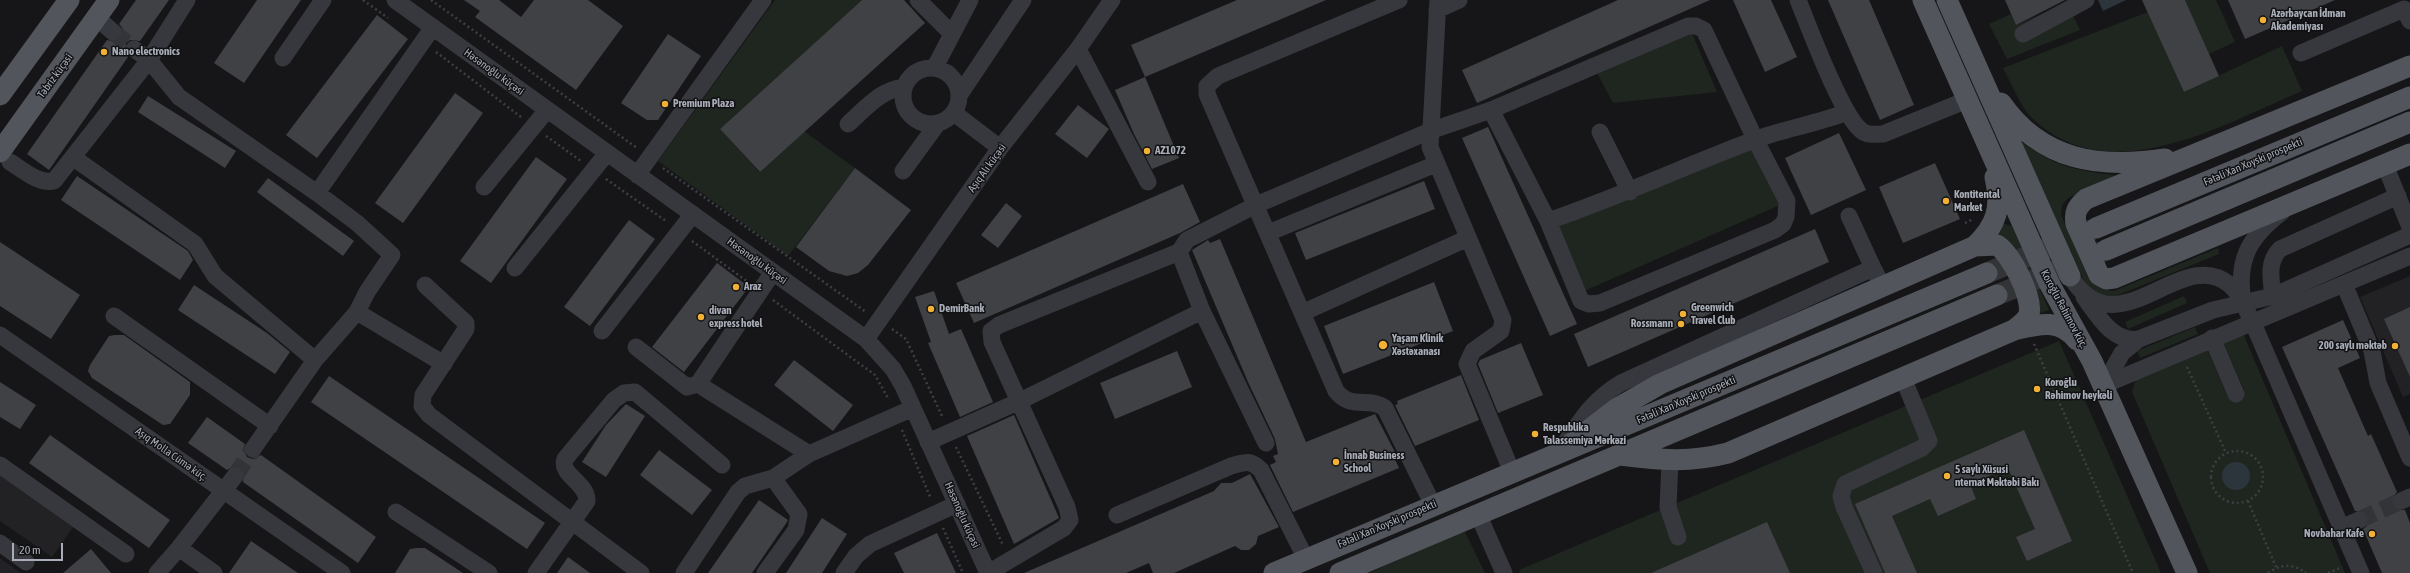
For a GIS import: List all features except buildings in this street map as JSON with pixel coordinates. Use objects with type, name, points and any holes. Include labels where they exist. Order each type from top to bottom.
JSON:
[{"type":"main road","points":[[0,95],[69,0]]},
{"type":"main road","name":"Təbriz küçəsi","points":[[5,157],[109,0]]},
{"type":"main road","name":"Koroğlu Rəhimov küç.","points":[[1923,0],[2049,283],[2104,385],[2187,573]]},
{"type":"main road","name":"Koroğlu Rəhimov küç.","points":[[1947,0],[2074,282]]},
{"type":"main road","points":[[2410,66],[2086,200],[2078,206],[2074,216],[2076,224],[2099,275],[2106,278],[2114,278],[2410,154]]},
{"type":"main road","points":[[1980,72],[2004,107],[2025,132],[2041,143],[2071,157],[2110,164],[2138,163],[2214,148]]},
{"type":"main road","name":"Fətəli Xan Xoyski prospekti","points":[[2096,228],[2410,96]]},
{"type":"main road","points":[[2106,250],[2410,122]]},
{"type":"main road","points":[[1975,246],[1992,226],[1998,204],[1996,185],[1986,144]]},
{"type":"main road","points":[[1559,453],[1616,409],[1660,384],[1883,288],[1975,246],[1997,245],[2010,257],[2027,295],[2029,308],[2025,321],[2014,330]]},
{"type":"main road","name":"Fətəli Xan Xoyski prospekti","points":[[1274,573],[1433,504],[1559,453],[1987,273]]},
{"type":"main road","points":[[1340,573],[1997,295]]},
{"type":"main road","points":[[1620,455],[1670,461],[1694,460],[1728,453],[2014,330],[2042,324],[2063,327],[2073,335],[2092,361]]},
{"type":"street","points":[[5,157],[47,182],[54,181],[74,158],[149,60],[187,0]]},
{"type":"street","points":[[283,58],[323,0]]},
{"type":"street","points":[[637,175],[763,0]]},
{"type":"street","points":[[918,0],[952,34]]},
{"type":"street","points":[[935,67],[970,0]]},
{"type":"street","points":[[960,94],[1023,0]]},
{"type":"street","name":"Aşıq Alı küçəsi","points":[[866,339],[1000,148],[1078,49],[1112,0]]},
{"type":"street","points":[[1399,0],[1218,76],[1207,86],[1207,94],[1336,391],[1342,399],[1352,403],[1380,404],[1385,408],[1433,504]]},
{"type":"street","points":[[1459,0],[1438,5],[1430,147],[1503,320],[1501,331],[1473,351],[1467,364],[1512,472]]},
{"type":"street","points":[[1798,0],[1847,112],[1862,131],[1869,134],[1883,134],[1967,100]]},
{"type":"street","points":[[2023,34],[2086,0]]},
{"type":"street","name":"Həsənoğlu küçəsi","points":[[404,2],[434,27],[547,110],[866,339],[893,369],[914,408],[988,573]]},
{"type":"street","points":[[2301,53],[2405,10]]},
{"type":"street","points":[[96,18],[113,32]]},
{"type":"street","points":[[988,573],[1064,528],[1070,520],[1067,507],[1053,479],[1020,400],[992,342],[991,331],[999,325],[1179,252],[1187,240],[1256,205],[1430,131],[1492,110],[1688,26],[1696,26],[1704,30],[1755,139],[1787,201],[1786,217],[1783,224],[1776,230],[1600,303],[1589,304],[1580,301],[1548,222],[1492,110]]},
{"type":"street","points":[[317,193],[434,27]]},
{"type":"street","points":[[134,49],[149,60],[179,97],[317,193],[357,223],[392,255],[367,292],[357,312],[315,360],[253,449]]},
{"type":"street","points":[[1078,49],[1148,182]]},
{"type":"street","points":[[935,67],[945,70],[952,76],[958,85],[960,94],[959,104],[954,113],[947,120],[938,123],[918,121],[910,115],[903,97],[904,87],[909,78],[916,71],[935,67]]},
{"type":"street","points":[[848,124],[879,96],[894,88],[904,87]]},
{"type":"street","points":[[484,188],[547,110]]},
{"type":"street","points":[[1548,222],[1630,192],[1755,139],[1817,123],[1847,112]]},
{"type":"street","points":[[954,113],[1000,148]]},
{"type":"street","points":[[903,171],[938,123]]},
{"type":"street","points":[[1600,132],[1630,192]]},
{"type":"street","points":[[515,268],[607,153]]},
{"type":"street","points":[[74,158],[195,244],[214,276],[315,360]]},
{"type":"street","points":[[1268,233],[1436,164]]},
{"type":"street","points":[[2385,165],[2410,227]]},
{"type":"street","points":[[2273,296],[2270,270],[2274,255],[2280,249],[2398,196]]},
{"type":"street","points":[[2243,302],[2240,278],[2242,266],[2252,241],[2270,221],[2295,202]]},
{"type":"street","points":[[602,331],[693,214]]},
{"type":"street","points":[[1849,216],[1883,288]]},
{"type":"street","points":[[2104,385],[2122,353],[2139,340],[2213,310],[2273,296],[2410,235]]},
{"type":"street","points":[[1302,313],[1468,238]]},
{"type":"street","points":[[1179,252],[1202,311],[1266,443]]},
{"type":"street","points":[[2104,385],[2212,338],[2410,256]]},
{"type":"street","points":[[1559,453],[1591,406],[1603,394],[1621,383],[1873,268]]},
{"type":"street","points":[[698,384],[773,272]]},
{"type":"street","points":[[2074,282],[2096,303],[2109,305],[2133,300],[2185,279],[2209,275],[2219,277],[2230,285],[2243,302],[2361,573]]},
{"type":"street","points":[[2074,282],[2101,320],[2116,335],[2130,341],[2139,340]]},
{"type":"street","points":[[2344,284],[2372,351],[2378,383],[2410,458]]},
{"type":"street","points":[[425,285],[466,324],[466,329],[423,395],[422,406],[429,415],[641,573]]},
{"type":"street","points":[[928,442],[1020,400],[1202,311]]},
{"type":"street","points":[[357,312],[444,364]]},
{"type":"street","points":[[114,316],[270,426]]},
{"type":"street","name":"Aşıq Molla Cümə küç.","points":[[0,335],[342,573]]},
{"type":"street","points":[[2212,338],[2236,394]]},
{"type":"street","points":[[636,347],[687,386],[698,384],[809,454]]},
{"type":"street","points":[[1874,573],[1844,507],[1841,496],[1845,484],[1922,448],[1929,441],[1903,378]]},
{"type":"street","points":[[536,573],[587,501],[587,495],[584,488],[565,469],[563,464],[565,459],[614,400],[624,393],[635,392],[722,464]]},
{"type":"street","points":[[684,573],[738,492],[745,486],[773,478],[809,454],[914,408]]},
{"type":"street","points":[[1670,461],[1668,507],[1678,537]]},
{"type":"street","points":[[1117,515],[1231,466],[1244,462],[1254,463],[1261,470],[1306,559]]},
{"type":"street","points":[[0,465],[126,554]]},
{"type":"street","points":[[157,573],[179,548],[235,476]]},
{"type":"street","points":[[765,573],[796,530],[799,514],[773,478]]},
{"type":"street","points":[[844,573],[856,556],[870,544],[957,504]]},
{"type":"street","points":[[396,512],[489,573]]},
{"type":"street","points":[[1478,514],[1504,573]]},
{"type":"street","points":[[2341,528],[2359,520]]},
{"type":"street","points":[[0,543],[26,562]]},
{"type":"street","points":[[179,548],[214,573]]},
{"type":"path","points":[[363,0],[393,21]]},
{"type":"path","points":[[423,42],[534,127],[875,375],[896,416],[936,513],[963,573]]},
{"type":"path","points":[[2040,340],[2032,340],[2133,573]]},
{"type":"path","points":[[2184,361],[2226,453]]},
{"type":"path","points":[[2237,450],[2249,453],[2258,461],[2263,471],[2263,483],[2258,494],[2248,501],[2236,503],[2225,501],[2216,493],[2211,482],[2211,470],[2216,460],[2226,453],[2237,450]]},
{"type":"path","points":[[2248,501],[2276,567]]},
{"type":"path","points":[[2268,573],[2276,567],[2286,565],[2296,566],[2306,573]]},
{"type":"path","points":[[2328,573],[2343,567]]},
{"type":"shaded area","points":[[775,0],[862,0],[720,129],[759,172],[804,131],[855,168],[788,256],[658,161]]},
{"type":"shaded area","points":[[2098,0],[2126,0],[2103,11]]},
{"type":"shaded area","points":[[2185,0],[2216,0],[2235,42],[2209,54]]},
{"type":"shaded area","points":[[2067,3],[2080,30],[2007,59],[1989,24],[2011,14],[2016,25]]},
{"type":"shaded area","points":[[2148,12],[2184,92],[2282,46],[2302,91],[2237,120],[2201,134],[2165,145],[2129,151],[2095,150],[2061,139],[2027,113],[2003,68]]},
{"type":"shaded area","points":[[1691,31],[1717,92],[1613,103],[1597,73]]},
{"type":"shaded area","points":[[1750,137],[1780,205],[1582,292],[1552,225]]},
{"type":"shaded area","points":[[2020,141],[2056,163],[2089,172],[2118,176],[2068,198],[2062,205],[2061,215],[2088,277],[2102,289],[2114,291],[2218,248],[2219,254],[2116,296],[2106,296],[2091,290],[2085,283]]},
{"type":"shaded area","points":[[2000,223],[2012,226],[2049,310],[2037,314],[1996,235]]},
{"type":"shaded area","name":"200 saylı məktəb","points":[[2410,276],[2410,394],[2403,397],[2360,297]]},
{"type":"shaded area","points":[[2184,296],[2187,303],[2128,329],[2125,322]]},
{"type":"shaded area","points":[[2195,327],[2198,334],[2140,358],[2137,351]]},
{"type":"shaded area","points":[[2242,331],[2345,573],[2210,573],[2132,392],[2137,375],[2206,347],[2228,397],[2244,390],[2222,340]]},
{"type":"shaded area","points":[[2059,341],[2161,573],[1520,573],[1519,570]]},
{"type":"shaded area","points":[[2236,462],[2246,466],[2250,476],[2246,486],[2236,490],[2226,486],[2222,476],[2226,466]]},
{"type":"shaded area","points":[[0,474],[74,526],[52,557],[0,521]]},
{"type":"shaded area","points":[[1464,530],[1485,573],[1369,573]]},
{"type":"shaded area","points":[[0,558],[21,573],[0,573]]},
{"type":"tunnel","points":[[113,32],[134,49]]},
{"type":"tunnel","points":[[1987,273],[2096,228]]},
{"type":"tunnel","points":[[1997,295],[2106,250]]},
{"type":"tunnel","points":[[235,476],[253,449]]},
{"type":"tunnel","points":[[2359,520],[2401,501]]},
{"type":"place","name":"Azərbaycan İdman Akademiyası","points":[[2263,20]]},
{"type":"place","name":"Nano electronics","points":[[104,52]]},
{"type":"place","name":"Premium Plaza","points":[[665,104]]},
{"type":"place","name":"AZ1072","points":[[1147,151]]},
{"type":"place","name":"Kontitental Market","points":[[1946,201]]},
{"type":"place","name":"Araz","points":[[736,287]]},
{"type":"place","name":"DemirBank","points":[[931,309]]},
{"type":"place","name":"Greenwich Travel Club","points":[[1683,314]]},
{"type":"place","name":"divan express hotel","points":[[701,317]]},
{"type":"place","name":"Rossmann","points":[[1681,324]]},
{"type":"place","name":"Yaşam Klinik Xəstəxanası","points":[[1383,345]]},
{"type":"place","name":"200 saylı məktəb","points":[[2395,346]]},
{"type":"place","name":"Koroğlu Rəhimov heykəli","points":[[2037,389]]},
{"type":"place","name":"Respublika Talassemiya Mərkəzi","points":[[1535,434]]},
{"type":"place","name":"İnnab Business School","points":[[1336,462]]},
{"type":"place","name":"5 saylı Xüsusi nternat Məktəbi Bakı","points":[[1947,476]]},
{"type":"place","name":"Novbahar Kafe","points":[[2372,534]]}]
